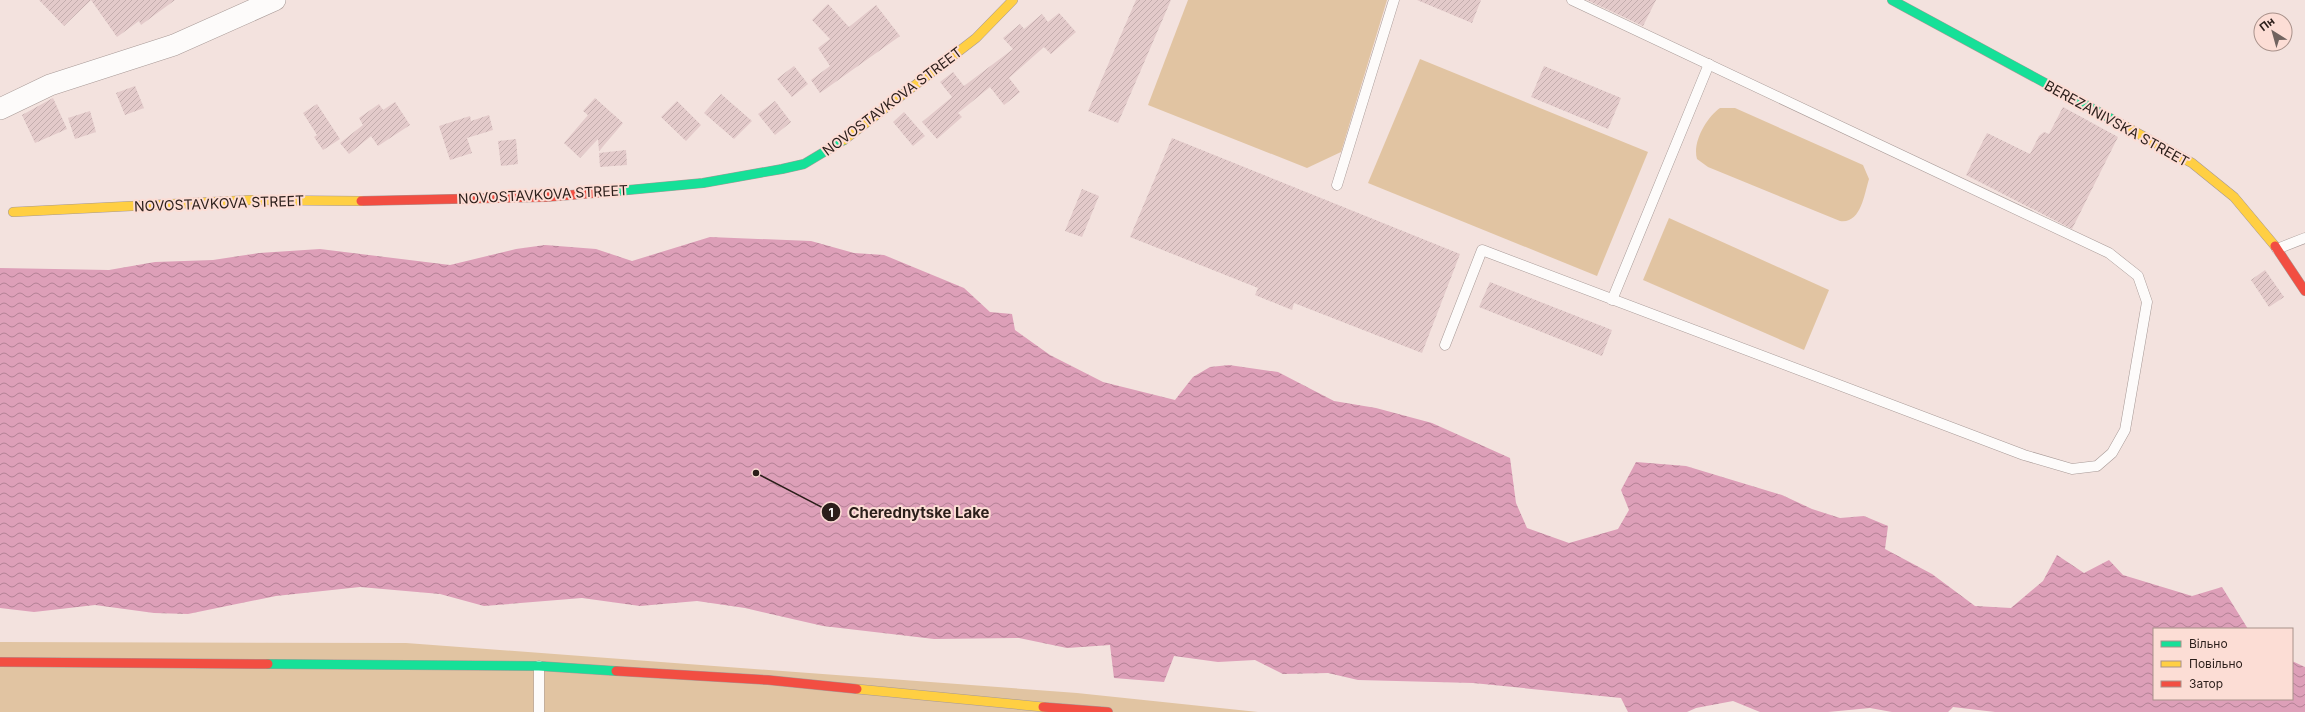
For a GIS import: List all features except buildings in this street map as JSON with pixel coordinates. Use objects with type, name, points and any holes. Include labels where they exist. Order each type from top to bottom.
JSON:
[{"type":"street","points":[[0,109],[50,85],[174,45],[249,6],[275,0]]},
{"type":"street","name":"NOVOSTAVKOVA STREET","points":[[13,212],[251,200],[376,201],[546,197],[703,183],[782,169],[804,164],[840,142],[916,86],[976,38],[1013,0]]},
{"type":"street","name":"BEREZANIVSKA STREET","points":[[1892,0],[2192,164],[2234,196],[2277,249],[2305,291]]},
{"type":"street","points":[[0,662],[539,666],[768,680],[997,708],[1108,712]]},
{"type":"lane","points":[[1337,185],[1394,0]]},
{"type":"lane","points":[[1445,345],[1482,250],[2024,455],[2072,469],[2097,466],[2112,453],[2126,430],[2147,302],[2138,276],[2109,253],[1572,0]]},
{"type":"lane","points":[[1612,300],[1709,64]]},
{"type":"lane","points":[[2277,249],[2305,238]]},
{"type":"lane","points":[[539,666],[540,712]]},
{"type":"shaded area","points":[[1188,0],[1387,0],[1341,152],[1307,168],[1148,105]]},
{"type":"shaded area","points":[[1420,59],[1648,152],[1597,276],[1368,183]]},
{"type":"shaded area","points":[[1720,108],[1735,108],[1863,165],[1869,179],[1863,200],[1857,213],[1853,218],[1847,221],[1840,221],[1708,167],[1697,159],[1697,145],[1702,130],[1710,117]]},
{"type":"shaded area","points":[[1669,218],[1829,290],[1804,350],[1643,280]]},
{"type":"shaded area","points":[[0,642],[406,643],[1077,693],[1258,712],[0,712]]},
{"type":"water","points":[[710,237],[811,241],[854,253],[884,255],[964,288],[990,312],[1012,314],[1015,330],[1050,355],[1103,382],[1175,400],[1193,377],[1210,367],[1229,365],[1278,372],[1334,401],[1376,408],[1432,423],[1510,458],[1516,503],[1527,528],[1569,543],[1618,529],[1629,510],[1621,490],[1636,462],[1686,466],[1782,495],[1812,509],[1840,518],[1864,516],[1888,526],[1885,549],[1932,574],[1975,606],[2011,608],[2043,581],[2057,555],[2084,573],[2109,560],[2123,575],[2192,596],[2222,587],[2247,628],[2153,628],[2153,700],[2293,700],[2293,661],[2305,667],[2305,712],[1995,712],[1953,707],[1948,712],[1892,712],[1870,708],[1828,712],[1760,712],[1733,701],[1696,708],[1687,712],[1628,712],[1621,698],[1473,683],[1358,680],[1328,673],[1283,674],[1255,660],[1218,662],[1174,656],[1164,682],[1114,678],[1110,645],[1067,648],[1019,638],[934,639],[823,626],[745,608],[697,601],[640,606],[582,598],[484,606],[440,594],[360,587],[276,596],[188,614],[154,613],[95,605],[34,612],[0,608],[0,268],[109,270],[155,262],[213,260],[259,253],[320,249],[450,265],[516,249],[545,245],[596,249],[632,261]]},
{"type":"traffic: fast","points":[[1892,0],[2119,123]]},
{"type":"traffic: fast","points":[[607,192],[703,183],[782,169],[804,164],[844,140]]},
{"type":"traffic: fast","points":[[268,664],[539,666],[616,671]]},
{"type":"traffic: slow","points":[[844,140],[976,38],[1013,0]]},
{"type":"traffic: slow","points":[[2119,123],[2192,163],[2234,197],[2275,246]]},
{"type":"traffic: slow","points":[[13,212],[251,200],[361,201]]},
{"type":"traffic: slow","points":[[857,689],[1043,707]]},
{"type":"traffic: jam","points":[[361,201],[546,197],[607,192]]},
{"type":"traffic: jam","points":[[2275,246],[2305,291]]},
{"type":"traffic: jam","points":[[0,662],[268,664]]},
{"type":"traffic: jam","points":[[616,671],[768,680],[857,689]]},
{"type":"traffic: jam","points":[[1043,707],[1108,712]]},
{"type":"place","name":"Cherednytske Lake","points":[[756,473]]}]
